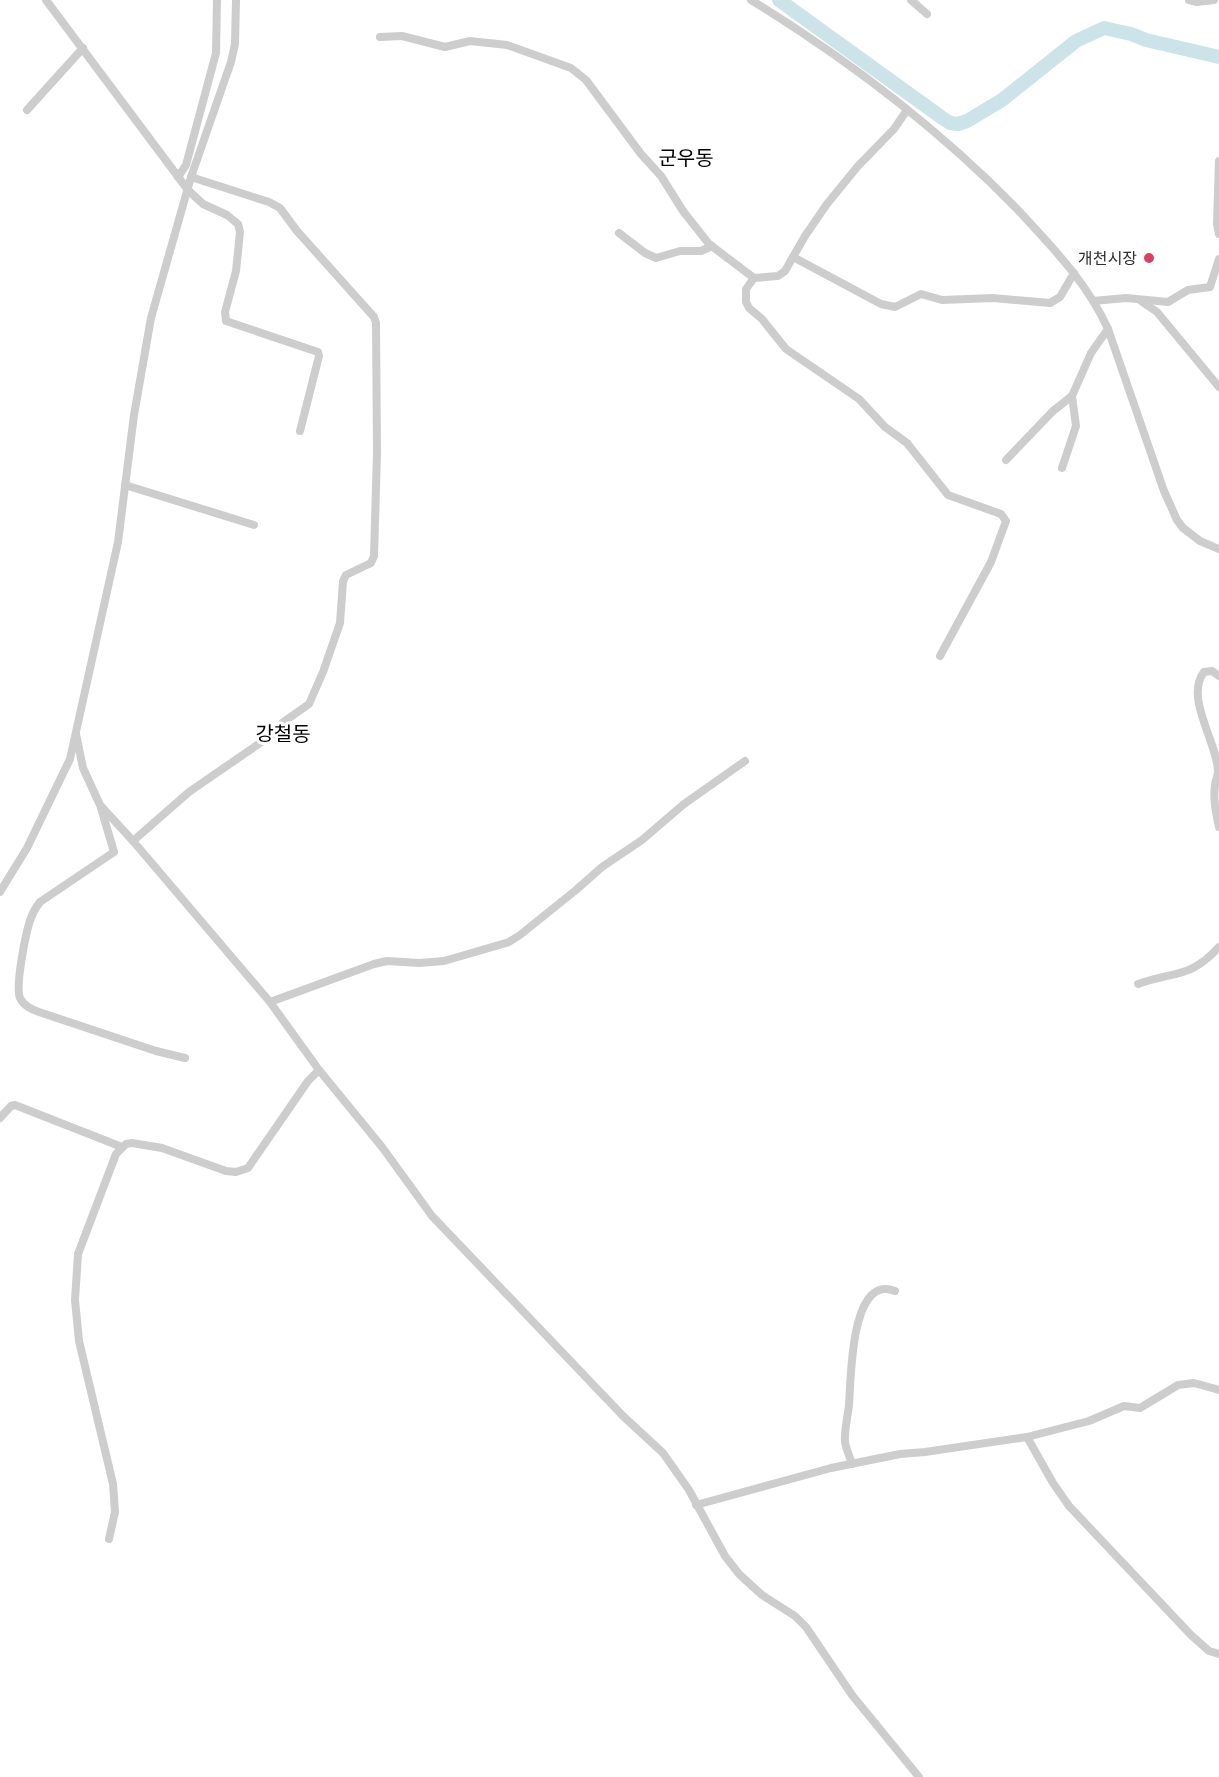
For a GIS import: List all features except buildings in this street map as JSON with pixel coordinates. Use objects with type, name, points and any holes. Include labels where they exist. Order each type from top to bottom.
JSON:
[{"type":"street","points":[[46,0],[188,190],[203,204],[227,215],[238,224],[240,232],[236,271],[225,312],[226,321],[318,352],[319,356],[300,432]]},
{"type":"street","points":[[178,177],[186,165],[216,53],[217,0]]},
{"type":"street","points":[[0,892],[27,848],[70,759],[118,542],[146,340],[191,177],[231,62],[235,44],[236,0]]},
{"type":"street","points":[[751,0],[815,40],[954,148],[1053,247],[1093,301],[1108,329],[1164,491],[1177,520],[1183,528],[1200,541],[1219,549]]},
{"type":"street","points":[[911,0],[927,14]]},
{"type":"street","points":[[1189,0],[1197,2],[1214,0]]},
{"type":"street","points":[[380,37],[402,36],[445,47],[470,41],[507,45],[550,59],[577,71],[641,154],[661,176],[682,211],[712,246],[754,278],[778,276],[785,271],[794,253],[827,204],[858,166],[894,129],[907,110]]},
{"type":"street","points":[[27,110],[83,48]]},
{"type":"street","points":[[1219,160],[1217,224],[1219,234]]},
{"type":"street","points":[[133,841],[189,792],[276,732],[282,723],[309,704],[340,623],[346,576],[371,563],[374,556],[377,453],[376,323],[374,317],[297,231],[280,208],[269,202],[191,177]]},
{"type":"street","points":[[619,233],[645,253],[656,258],[680,251],[701,251],[712,246]]},
{"type":"street","points":[[794,257],[881,304],[895,307],[921,294],[942,300],[984,298],[1050,303],[1060,297],[1074,273]]},
{"type":"street","points":[[1093,301],[1126,298],[1168,302],[1188,290],[1210,287],[1219,259]]},
{"type":"street","points":[[754,278],[744,294],[746,302],[786,349],[859,399],[885,427],[907,443],[948,495],[1001,514],[1006,521],[991,562],[940,656]]},
{"type":"street","points":[[1138,299],[1157,312],[1219,387]]},
{"type":"street","points":[[1006,460],[1053,411],[1072,396],[1091,353],[1108,329]]},
{"type":"street","points":[[1062,468],[1077,426],[1072,396]]},
{"type":"street","points":[[125,485],[254,525]]},
{"type":"street","points":[[1219,676],[1212,671],[1204,672],[1198,689],[1200,706],[1218,771],[1214,808],[1219,827]]},
{"type":"street","points":[[76,734],[83,768],[100,805],[114,852],[40,902],[34,910],[22,963],[18,988],[20,997],[30,1009],[156,1051],[185,1058]]},
{"type":"street","points":[[270,1002],[374,964],[444,961],[509,942],[602,867],[642,840],[684,804],[745,760]]},
{"type":"street","points":[[100,805],[270,1002],[319,1070],[382,1146],[432,1216],[624,1416],[663,1453],[689,1490],[713,1538],[739,1574],[762,1595],[795,1616],[806,1627],[852,1695],[919,1777]]},
{"type":"street","points":[[1138,984],[1189,971],[1209,958],[1219,947]]},
{"type":"street","points":[[109,1539],[115,1512],[113,1484],[79,1341],[75,1300],[78,1254],[116,1154],[122,1147],[132,1143],[162,1148],[226,1171],[243,1171],[248,1168],[308,1081],[319,1070]]},
{"type":"street","points":[[0,1118],[10,1106],[15,1105],[122,1147]]},
{"type":"street","points":[[852,1464],[845,1440],[852,1351],[858,1320],[870,1298],[877,1291],[884,1288],[895,1291]]},
{"type":"street","points":[[696,1505],[799,1476],[900,1454],[1026,1437],[1089,1421],[1124,1406],[1140,1408],[1178,1385],[1194,1383],[1219,1390]]},
{"type":"street","points":[[1026,1437],[1053,1484],[1082,1521],[1191,1635],[1209,1651],[1219,1654]]},
{"type":"waterway","points":[[779,0],[950,123],[958,124],[967,121],[1002,100],[1076,41],[1104,28],[1219,57]]},
{"type":"place","name":"개천시장","points":[[1149,258]]},
{"type":"district","name":"군우동","points":[[686,158]]},
{"type":"district","name":"강철동","points":[[283,734]]}]
